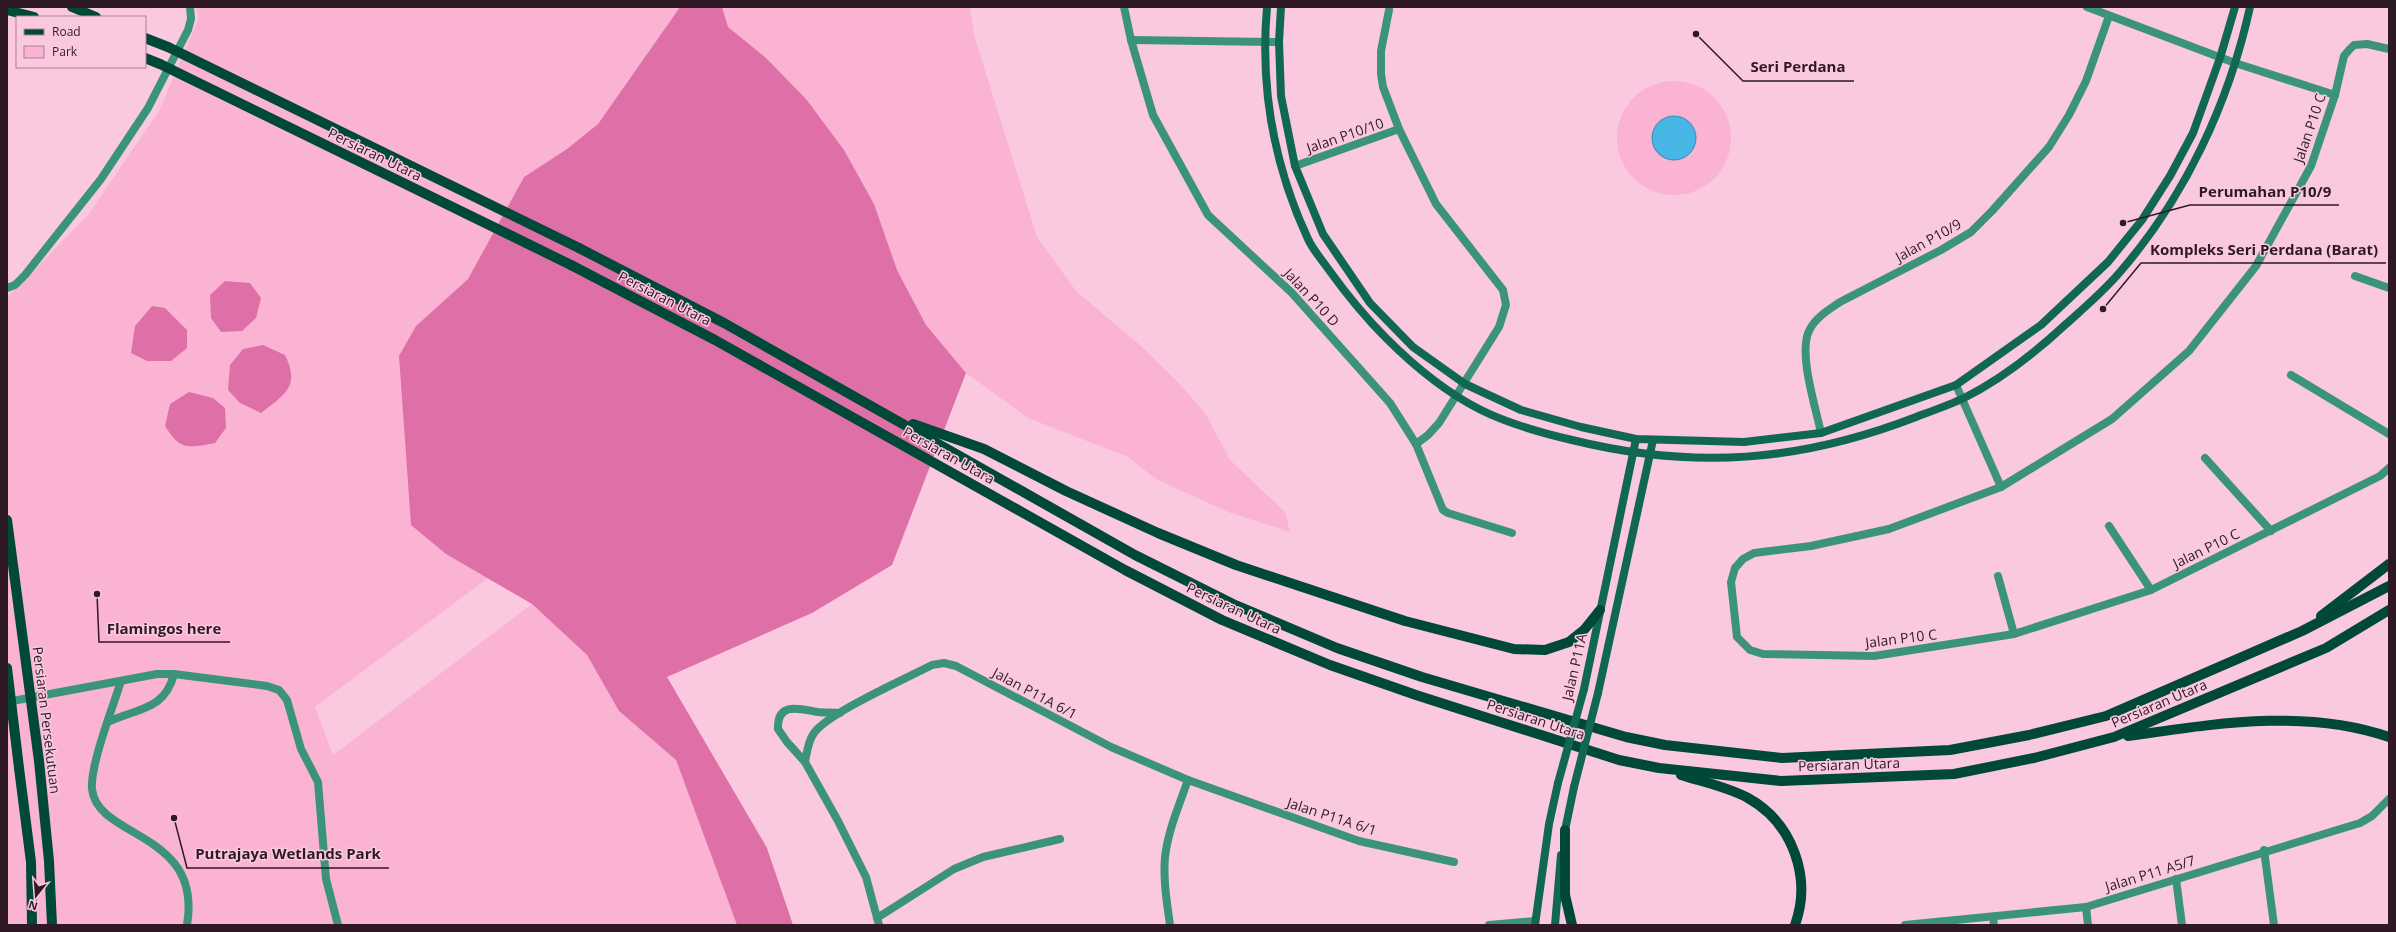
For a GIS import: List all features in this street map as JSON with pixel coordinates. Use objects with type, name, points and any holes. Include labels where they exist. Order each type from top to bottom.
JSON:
[{"type":"main road","points":[[77,8],[94,16]]},
{"type":"main road","points":[[7,10],[30,16]]},
{"type":"main road","name":"Persiaran Utara","points":[[146,38],[579,248],[724,323],[1135,555],[1232,604],[1337,648],[1422,677],[1626,737],[1665,745],[1782,758],[1950,750],[2029,735],[2106,716],[2302,631],[2389,586]]},
{"type":"main road","name":"Persiaran Utara","points":[[146,58],[571,265],[715,340],[1125,570],[1222,620],[1330,665],[1416,695],[1619,760],[1659,768],[1781,781],[1954,774],[2034,758],[2114,738],[2326,648],[2389,610]]},
{"type":"main road","points":[[889,415],[984,449],[1066,491],[1158,533],[1236,565],[1405,621],[1514,649],[1545,650],[1569,642],[1584,630],[1600,610]]},
{"type":"main road","name":"Persiaran Persekutuan","points":[[7,520],[39,761],[49,861],[52,925]]},
{"type":"main road","points":[[2302,631],[2389,564]]},
{"type":"main road","points":[[7,668],[31,862],[32,925]]},
{"type":"main road","points":[[2114,738],[2238,722],[2281,720],[2370,731],[2389,738]]},
{"type":"main road","points":[[1659,768],[1727,789],[1749,798],[1768,813],[1782,830],[1799,862],[1802,900],[1795,925]]},
{"type":"main road","points":[[1565,830],[1565,895],[1572,925]]},
{"type":"street","points":[[7,288],[15,285],[26,275],[101,178],[148,108],[188,30],[191,19],[190,7]]},
{"type":"street","name":"Jalan P10 D","points":[[1124,7],[1131,40],[1153,114],[1208,215],[1292,293],[1390,403],[1416,444],[1443,510],[1448,513],[1512,533]]},
{"type":"street","points":[[1267,7],[1264,42],[1267,96],[1281,170],[1309,242],[1360,312],[1403,355],[1456,397],[1485,412],[1544,433],[1650,456],[1744,457],[1784,454],[1823,446],[1880,431],[1963,398],[2009,370],[2052,337],[2122,271],[2155,228],[2207,139],[2235,63],[2250,7]]},
{"type":"street","points":[[1281,7],[1279,42],[1281,96],[1295,166],[1323,234],[1370,303],[1413,346],[1465,384],[1521,410],[1581,427],[1636,439],[1744,442],[1821,433],[1956,385],[2041,325],[2108,262],[2142,220],[2170,176],[2193,133],[2220,58],[2235,7]]},
{"type":"street","points":[[2087,7],[2220,58],[2335,95]]},
{"type":"street","name":"Jalan P10/10","points":[[1295,166],[1399,129],[1383,87],[1381,74],[1381,51],[1389,10]]},
{"type":"street","name":"Jalan P10/9","points":[[1821,433],[1805,350],[1806,336],[1811,327],[1825,313],[1840,302],[1941,250],[1971,232],[1992,211],[2050,147],[2086,82],[2109,16]]},
{"type":"street","points":[[1131,40],[1279,42]]},
{"type":"street","name":"Jalan P10 C","points":[[2389,49],[2366,44],[2354,45],[2344,56],[2335,95],[2311,166],[2256,266],[2189,351],[2112,419],[2001,487],[1889,530],[1811,546],[1754,553],[1743,559],[1735,568],[1732,582],[1737,636],[1750,650],[1763,654],[1874,656],[2014,634],[2151,590],[2380,476],[2389,468]]},
{"type":"street","points":[[1399,129],[1436,204],[1503,290],[1506,305],[1499,327],[1465,384],[1428,435],[1416,444]]},
{"type":"street","points":[[2355,276],[2389,288]]},
{"type":"street","points":[[2291,375],[2389,434]]},
{"type":"street","points":[[1956,385],[2001,487]]},
{"type":"street","name":"Jalan P11A","points":[[1535,923],[1549,824],[1558,783],[1584,689],[1636,439]]},
{"type":"street","name":"Jalan P11A","points":[[1555,925],[1557,885],[1565,830],[1574,787],[1598,693],[1653,440]]},
{"type":"street","points":[[2205,458],[2271,531]]},
{"type":"street","points":[[2109,526],[2151,590]]},
{"type":"street","points":[[1998,576],[2014,634]]},
{"type":"street","name":"Jalan P11A 6/1","points":[[805,762],[813,734],[820,726],[841,713],[932,665],[944,663],[956,666],[1111,747],[1188,780],[1359,841],[1454,862]]},
{"type":"street","points":[[7,702],[157,674],[174,674],[267,686],[279,690],[287,700],[301,749],[318,782],[326,879],[338,925]]},
{"type":"street","points":[[108,722],[129,712],[153,705],[165,696],[171,687],[174,674]]},
{"type":"street","points":[[121,681],[93,774],[94,799],[106,813],[159,849],[174,863],[183,877],[188,889],[187,925]]},
{"type":"street","points":[[841,713],[820,712],[796,708],[785,711],[780,715],[778,729],[787,742],[805,762],[838,821],[866,877],[878,921],[954,869],[983,857],[1060,839]]},
{"type":"street","points":[[1170,925],[1165,881],[1165,856],[1170,832],[1188,780]]},
{"type":"street","name":"Jalan P11 A5/7","points":[[1905,925],[1994,921],[2086,907],[2264,850],[2360,823],[2372,816],[2389,799]]},
{"type":"street","points":[[2264,850],[2274,925]]},
{"type":"street","points":[[2176,879],[2182,925]]},
{"type":"street","points":[[2086,907],[2088,925]]},
{"type":"street","points":[[1488,925],[1535,923]]},
{"type":"green space","points":[[196,7],[680,7],[598,124],[567,149],[524,177],[468,279],[416,326],[446,554],[488,578],[315,707],[333,755],[532,604],[587,655],[619,711],[676,760],[737,925],[7,925],[7,298],[88,215],[159,111],[199,18]]},
{"type":"green space","points":[[722,7],[970,7],[974,35],[1037,237],[1076,291],[1141,346],[1178,382],[1205,413],[1230,460],[1285,512],[1290,532],[1228,512],[1156,479],[1128,457],[1028,418],[966,373],[926,325],[897,270],[766,58],[728,27]]},
{"type":"green space","points":[[1674,81],[1696,85],[1714,98],[1727,116],[1731,138],[1727,160],[1714,178],[1696,191],[1674,195],[1652,191],[1634,178],[1621,160],[1617,138],[1621,116],[1634,98],[1652,85]]},
{"type":"shaded area","points":[[680,7],[722,7],[728,27],[766,58],[806,99],[844,150],[874,204],[897,270],[926,325],[966,373],[892,565],[812,613],[667,677],[767,848],[793,925],[737,925],[676,760],[619,711],[587,655],[532,604],[446,554],[411,525],[399,356],[416,326],[468,279],[524,177],[567,149],[598,124]]},
{"type":"shaded area","points":[[225,281],[250,283],[261,298],[256,318],[242,331],[221,332],[211,318],[210,295]]},
{"type":"shaded area","points":[[152,306],[165,308],[187,330],[187,348],[171,361],[147,361],[131,353],[135,326]]},
{"type":"shaded area","points":[[263,345],[285,355],[291,374],[291,382],[284,394],[261,413],[240,403],[228,390],[230,365],[243,349]]},
{"type":"shaded area","points":[[189,392],[213,398],[225,408],[226,428],[215,443],[198,446],[186,446],[180,444],[165,426],[170,404]]},
{"type":"water","points":[[1674,116],[1686,120],[1692,126],[1696,138],[1692,150],[1686,156],[1674,160],[1662,156],[1656,150],[1652,138],[1656,126],[1662,120]]},
{"type":"place","name":"Seri Perdana","points":[[1696,34]]},
{"type":"place","name":"Perumahan P10/9","points":[[2123,223]]},
{"type":"place","name":"Kompleks Seri Perdana (Barat)","points":[[2103,309]]},
{"type":"place","name":"Flamingos here","points":[[97,594]]},
{"type":"place","name":"Putrajaya Wetlands Park","points":[[174,818]]}]
